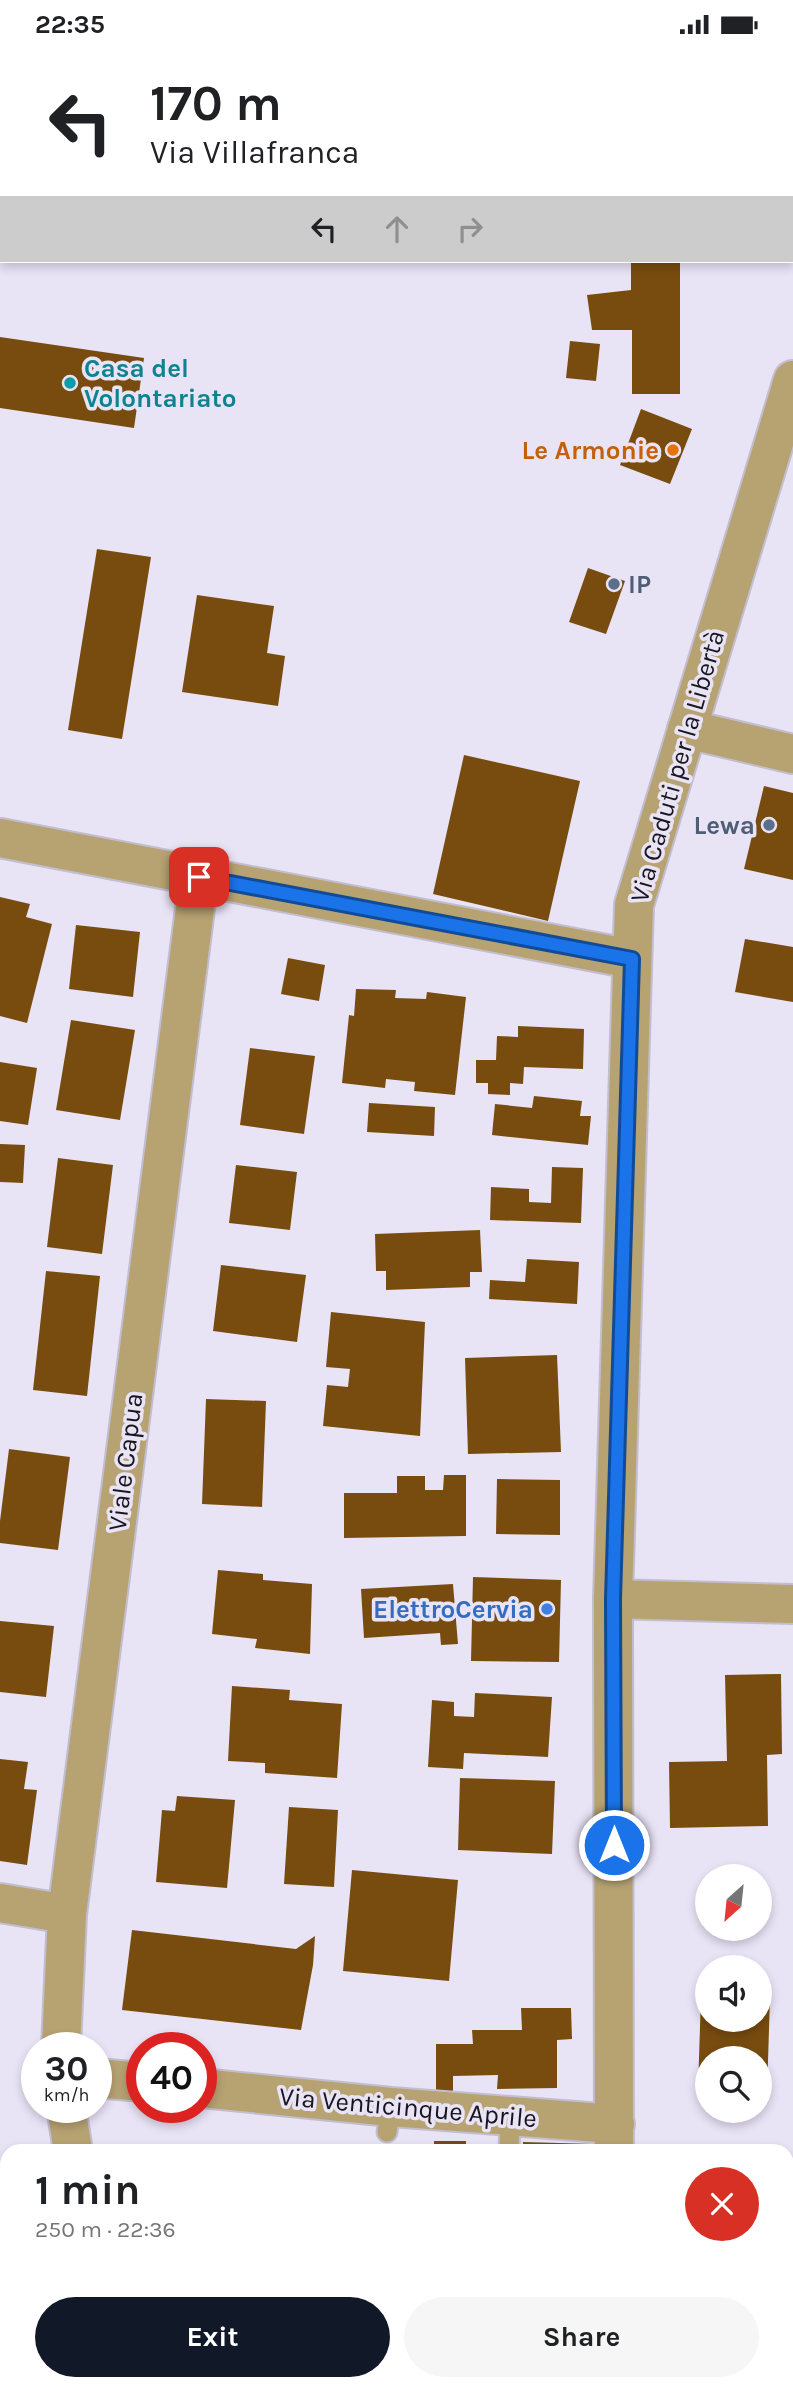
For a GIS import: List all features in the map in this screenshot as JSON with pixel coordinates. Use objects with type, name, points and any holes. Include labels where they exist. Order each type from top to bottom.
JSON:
[{"type":"street","name":"Via Caduti per la Libertà","points":[[615,2138],[613,1599],[634,905],[791,391]]},
{"type":"street","points":[[687,729],[793,754]]},
{"type":"street","points":[[0,838],[632,959]]},
{"type":"street","name":"Viale Capua","points":[[62,2032],[67,1914],[199,877]]},
{"type":"street","points":[[613,1599],[793,1604]]},
{"type":"street","points":[[0,1903],[67,1914]]},
{"type":"street","name":"Via Venticinque Aprile","points":[[217,2091],[389,2120],[510,2133],[615,2138]]},
{"type":"street","points":[[68,2123],[72,2144]]},
{"type":"building","points":[[631,263],[680,263],[680,394],[632,394],[632,330],[592,330],[587,295],[631,290]]},
{"type":"building","name":"Casa del Volontariato","points":[[0,337],[144,358],[134,428],[0,408]]},
{"type":"building","points":[[570,341],[600,344],[596,381],[566,378]]},
{"type":"building","points":[[641,409],[692,429],[670,484],[620,465]]},
{"type":"building","points":[[97,549],[151,557],[122,739],[68,730]]},
{"type":"building","points":[[588,568],[625,581],[606,634],[569,622]]},
{"type":"building","points":[[197,595],[274,606],[267,653],[285,656],[278,706],[182,692]]},
{"type":"building","points":[[464,755],[580,781],[548,921],[433,894]]},
{"type":"building","points":[[764,786],[793,793],[793,880],[744,869]]},
{"type":"building","points":[[0,897],[30,904],[26,917],[52,924],[27,1023],[0,1016]]},
{"type":"building","points":[[76,925],[140,932],[133,997],[69,989]]},
{"type":"building","points":[[745,939],[793,947],[793,1002],[735,992]]},
{"type":"building","points":[[288,958],[325,965],[319,1001],[281,994]]},
{"type":"building","points":[[356,989],[396,990],[395,998],[426,999],[427,992],[466,997],[455,1095],[414,1091],[415,1082],[386,1079],[385,1088],[342,1083],[349,1015],[354,1016]]},
{"type":"building","points":[[71,1020],[135,1030],[120,1120],[56,1110]]},
{"type":"building","points":[[518,1026],[584,1029],[583,1069],[524,1067],[523,1084],[510,1083],[510,1095],[488,1094],[488,1083],[476,1083],[476,1060],[496,1060],[497,1036],[518,1037]]},
{"type":"building","points":[[250,1048],[315,1056],[304,1134],[240,1125]]},
{"type":"building","points":[[0,1062],[37,1068],[28,1125],[0,1121]]},
{"type":"building","points":[[534,1096],[582,1101],[580,1116],[591,1116],[588,1145],[492,1135],[495,1104],[532,1108]]},
{"type":"building","points":[[369,1103],[435,1107],[434,1136],[367,1132]]},
{"type":"building","points":[[0,1144],[25,1145],[23,1183],[0,1182]]},
{"type":"building","points":[[58,1158],[113,1165],[102,1254],[47,1247]]},
{"type":"building","points":[[236,1165],[297,1172],[290,1230],[229,1223]]},
{"type":"building","points":[[552,1167],[583,1168],[581,1223],[490,1220],[491,1187],[529,1189],[529,1202],[551,1203]]},
{"type":"building","points":[[480,1230],[482,1272],[470,1272],[470,1287],[386,1290],[386,1271],[376,1271],[375,1234]]},
{"type":"building","points":[[527,1259],[579,1262],[577,1304],[489,1299],[490,1280],[525,1282]]},
{"type":"building","points":[[221,1265],[306,1275],[297,1342],[213,1331]]},
{"type":"building","points":[[46,1271],[100,1276],[87,1396],[33,1390]]},
{"type":"building","points":[[331,1312],[425,1322],[420,1436],[323,1426],[327,1385],[348,1387],[350,1369],[326,1367]]},
{"type":"building","points":[[557,1355],[561,1452],[468,1454],[465,1358]]},
{"type":"building","points":[[206,1399],[266,1401],[262,1507],[202,1504]]},
{"type":"building","points":[[9,1449],[70,1457],[58,1550],[0,1543]]},
{"type":"building","points":[[444,1475],[466,1475],[466,1536],[344,1538],[344,1493],[397,1493],[397,1476],[425,1476],[425,1490],[443,1490]]},
{"type":"building","points":[[497,1479],[560,1480],[560,1535],[496,1534]]},
{"type":"building","points":[[218,1570],[263,1574],[263,1580],[312,1584],[310,1654],[255,1648],[257,1639],[212,1634]]},
{"type":"building","points":[[473,1577],[561,1580],[559,1662],[471,1661]]},
{"type":"building","points":[[453,1584],[458,1644],[441,1645],[440,1633],[364,1638],[361,1589]]},
{"type":"building","points":[[0,1621],[54,1626],[46,1697],[0,1692]]},
{"type":"building","points":[[781,1674],[782,1754],[767,1755],[768,1826],[670,1828],[669,1762],[727,1761],[725,1675]]},
{"type":"building","points":[[232,1686],[290,1690],[289,1700],[342,1704],[337,1778],[265,1773],[265,1763],[228,1761]]},
{"type":"building","points":[[475,1693],[552,1697],[548,1757],[464,1753],[463,1769],[428,1767],[432,1700],[454,1702],[454,1716],[474,1717]]},
{"type":"building","points":[[0,1759],[28,1762],[24,1789],[37,1790],[27,1865],[0,1861]]},
{"type":"building","points":[[460,1778],[555,1781],[552,1854],[458,1850]]},
{"type":"building","points":[[177,1796],[235,1800],[227,1888],[156,1882],[162,1810],[175,1811]]},
{"type":"building","points":[[289,1807],[338,1810],[334,1887],[284,1884]]},
{"type":"building","points":[[352,1870],[458,1880],[449,1981],[343,1971]]},
{"type":"building","points":[[132,1930],[296,1949],[315,1936],[313,1965],[301,2030],[122,2010]]},
{"type":"building","points":[[521,2008],[571,2008],[572,2039],[557,2040],[557,2088],[497,2089],[498,2075],[453,2076],[453,2092],[436,2092],[436,2044],[473,2044],[472,2030],[522,2030]]},
{"type":"building","points":[[700,2032],[769,2032],[768,2046],[699,2046]]},
{"type":"building","points":[[434,2141],[466,2141],[466,2144],[434,2144]]},
{"type":"building","points":[[523,2142],[595,2144],[523,2144]]},
{"type":"place","name":"Casa del Volontariato","points":[[70,383]]},
{"type":"place","name":"Le Armonie","points":[[673,450]]},
{"type":"place","name":"IP","points":[[614,584]]},
{"type":"place","name":"Lewa","points":[[769,825]]},
{"type":"place","name":"ElettroCervia","points":[[547,1609]]},
{"type":"route","points":[[199,877],[632,959],[613,1599],[614,1845]]}]
